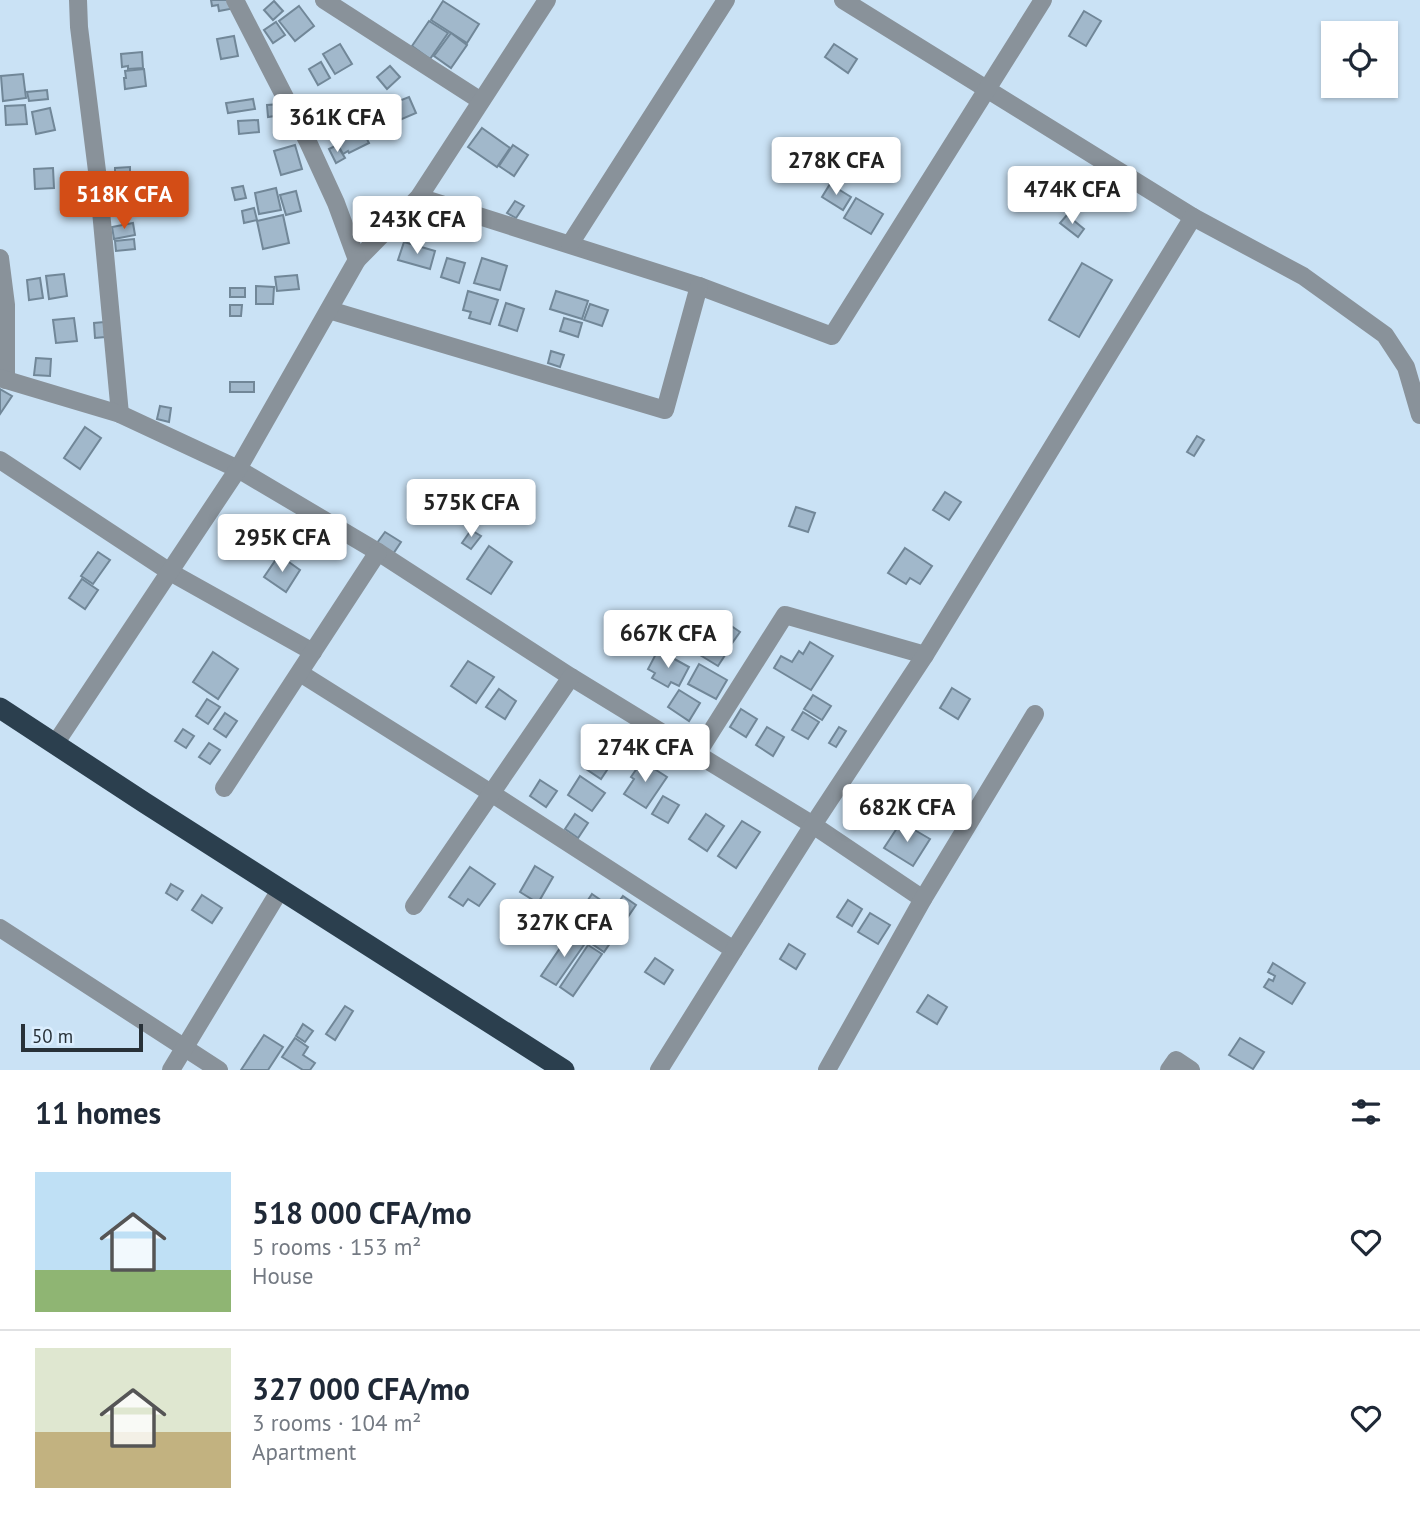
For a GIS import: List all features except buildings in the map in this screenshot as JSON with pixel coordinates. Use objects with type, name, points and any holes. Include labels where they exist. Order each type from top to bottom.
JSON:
[{"type":"highway","points":[[0,708],[564,1070]]},
{"type":"street","points":[[78,0],[120,414]]},
{"type":"street","points":[[235,0],[336,203],[357,260]]},
{"type":"street","points":[[324,0],[481,101]]},
{"type":"street","points":[[55,744],[238,469],[357,260],[419,197],[547,0]]},
{"type":"street","points":[[570,244],[726,0]]},
{"type":"street","points":[[843,0],[1193,217],[1303,276],[1385,335],[1406,367],[1420,415]]},
{"type":"street","points":[[419,197],[699,286],[832,336],[1043,0]]},
{"type":"street","points":[[659,1070],[813,825],[925,654],[1193,217]]},
{"type":"street","points":[[0,258],[6,305],[3,379],[120,414],[238,469],[378,552],[571,677],[813,825],[923,899]]},
{"type":"street","points":[[329,310],[664,410],[699,286]]},
{"type":"street","points":[[0,460],[170,572],[313,652]]},
{"type":"street","points":[[224,788],[378,552]]},
{"type":"street","points":[[697,754],[785,615],[925,654]]},
{"type":"street","points":[[300,673],[734,950]]},
{"type":"street","points":[[414,906],[571,677]]},
{"type":"street","points":[[827,1070],[923,899],[1035,714]]},
{"type":"street","points":[[171,1070],[280,890]]},
{"type":"street","points":[[0,928],[219,1070]]},
{"type":"street","points":[[1169,1070],[1176,1060],[1191,1070]]}]
